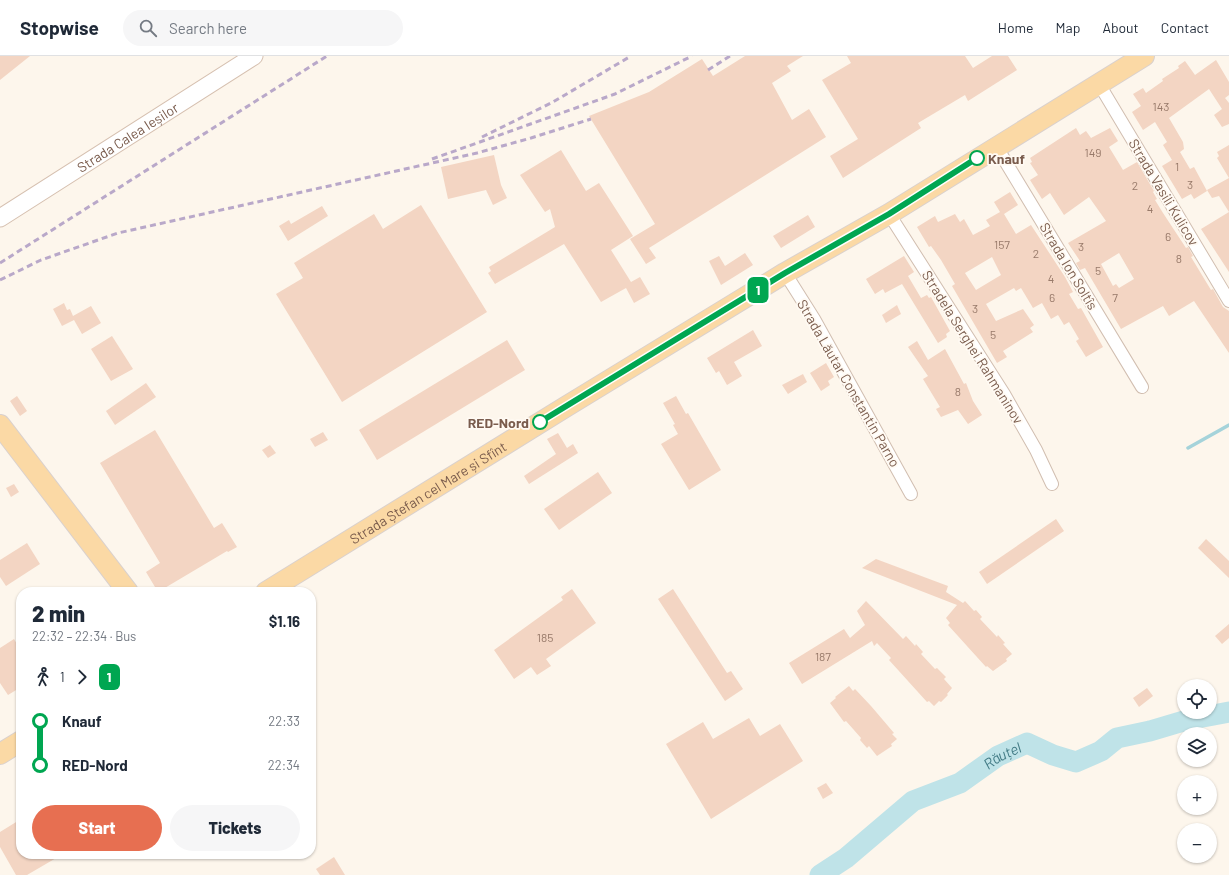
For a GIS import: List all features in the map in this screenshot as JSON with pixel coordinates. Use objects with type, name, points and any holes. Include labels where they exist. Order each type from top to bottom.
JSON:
[{"type":"main road","name":"Strada Ștefan cel Mare și Sfînt","points":[[274,587],[785,273],[889,214],[996,146],[1144,56]]},
{"type":"main road","points":[[0,425],[124,587]]},
{"type":"main road","points":[[0,754],[16,744]]},
{"type":"street","name":"Strada Calea Ieșilor","points":[[0,218],[254,56]]},
{"type":"street","name":"Strada Vasili Kulicov","points":[[1099,84],[1229,301]]},
{"type":"street","name":"Strada Ion Soltîs","points":[[996,146],[1142,387]]},
{"type":"street","name":"Stradela Serghei Rahmaninov","points":[[889,214],[1004,394],[1036,450],[1052,484]]},
{"type":"street","name":"Strada Lăutar Constantin Parno","points":[[785,273],[814,319],[911,494]]},
{"type":"building","points":[[0,56],[30,56],[0,80]]},
{"type":"building","points":[[745,56],[803,56],[787,66],[791,71],[772,83],[792,120],[809,109],[826,137],[649,248],[656,258],[646,264],[630,239],[655,224],[589,116],[649,92],[702,59],[713,76]]},
{"type":"building","points":[[847,56],[965,56],[973,68],[992,56],[1008,56],[1017,70],[968,101],[965,95],[918,123],[921,128],[843,178],[830,156],[858,139],[822,80],[851,63]]},
{"type":"building","points":[[1216,60],[1229,82],[1229,95],[1225,98],[1229,103],[1229,124],[1222,127],[1214,115],[1222,109],[1209,89],[1169,118],[1183,142],[1184,149],[1180,152],[1190,169],[1194,167],[1207,191],[1194,199],[1191,194],[1182,199],[1162,166],[1172,160],[1163,145],[1167,142],[1155,122],[1143,130],[1132,112],[1141,106],[1133,94],[1143,88],[1146,93],[1163,81],[1162,79],[1179,68],[1178,66],[1185,61],[1195,75]]},
{"type":"building","points":[[1076,128],[1080,135],[1086,131],[1091,138],[1110,128],[1118,141],[1109,147],[1123,170],[1137,162],[1154,191],[1153,192],[1157,199],[1155,200],[1163,213],[1186,248],[1188,247],[1193,256],[1191,257],[1211,290],[1213,289],[1223,307],[1229,311],[1229,353],[1194,301],[1169,316],[1163,306],[1121,329],[1085,268],[1080,270],[1076,263],[1080,261],[1068,243],[1106,221],[1089,197],[1064,215],[1050,193],[1042,199],[1030,180],[1038,175],[1030,163],[1032,162],[1030,158]],"holes":[[[1119,253],[1134,279],[1119,288],[1116,284],[1113,286],[1101,264]]]},
{"type":"building","points":[[1229,145],[1229,178],[1217,158],[1219,156],[1217,152]]},
{"type":"building","points":[[561,150],[586,191],[599,183],[633,236],[611,250],[631,282],[640,277],[650,294],[634,303],[626,288],[601,302],[564,244],[495,284],[488,273],[491,271],[489,267],[555,227],[550,209],[545,212],[520,175]]},
{"type":"building","points":[[494,155],[501,185],[507,198],[493,205],[486,190],[448,199],[441,167]]},
{"type":"building","points":[[1229,178],[1229,212],[1219,196],[1212,198],[1207,190]]},
{"type":"building","points":[[1010,192],[1018,205],[1004,214],[1016,234],[1031,225],[1065,277],[1073,292],[1069,294],[1078,309],[1081,308],[1103,347],[1086,357],[1076,341],[1079,339],[1069,322],[1064,325],[1058,315],[1051,319],[1042,303],[1033,308],[1021,288],[1016,291],[1014,288],[986,304],[996,321],[1023,309],[1034,325],[1030,328],[1033,332],[1003,351],[1007,357],[997,363],[952,286],[955,284],[941,260],[931,246],[929,247],[917,227],[935,216],[938,222],[955,214],[960,222],[964,219],[973,235],[990,226],[986,220],[1000,212],[994,202]],"holes":[[[992,257],[1001,275],[976,290],[965,273]]]},
{"type":"building","points":[[421,205],[487,312],[342,402],[276,294],[303,278],[294,263],[374,214],[383,229]]},
{"type":"building","points":[[322,206],[328,216],[288,241],[279,226],[289,220],[291,224]]},
{"type":"building","points":[[1229,212],[1229,272],[1201,229]]},
{"type":"building","points":[[808,215],[815,227],[781,248],[773,236]]},
{"type":"building","points":[[745,253],[753,265],[721,285],[709,261],[719,256],[725,266]]},
{"type":"building","points":[[904,256],[914,272],[908,276],[921,298],[927,295],[929,298],[931,297],[950,331],[946,334],[947,337],[938,343],[902,284],[885,293],[883,289],[875,294],[866,279]]},
{"type":"building","points":[[64,303],[67,310],[70,309],[73,316],[91,306],[101,323],[82,334],[74,320],[62,326],[53,309]]},
{"type":"building","points":[[897,305],[901,314],[886,323],[882,315]]},
{"type":"building","points":[[753,330],[762,346],[734,362],[742,376],[727,385],[719,371],[716,373],[707,358]]},
{"type":"building","points":[[112,336],[133,369],[111,381],[91,349]]},
{"type":"building","points":[[507,340],[525,370],[377,460],[359,430]]},
{"type":"building","points":[[917,341],[928,360],[945,349],[964,384],[966,383],[973,401],[982,415],[968,424],[958,410],[941,417],[936,409],[940,407],[923,379],[928,376],[908,347]]},
{"type":"building","points":[[826,363],[834,377],[828,381],[830,385],[821,391],[810,373]]},
{"type":"building","points":[[803,374],[807,382],[788,394],[782,385]]},
{"type":"building","points":[[146,383],[156,397],[115,425],[106,411]]},
{"type":"building","points":[[17,396],[27,411],[20,416],[10,401]]},
{"type":"building","points":[[676,396],[686,414],[688,413],[721,470],[689,490],[661,444],[678,434],[673,425],[675,424],[663,403]]},
{"type":"building","points":[[155,430],[214,528],[222,523],[237,547],[228,552],[227,551],[166,587],[155,587],[146,572],[160,563],[100,463]]},
{"type":"building","points":[[323,432],[328,440],[315,447],[310,439]]},
{"type":"building","points":[[558,433],[567,448],[573,444],[578,453],[529,484],[524,476],[556,454],[547,439]]},
{"type":"building","points":[[270,445],[276,453],[268,458],[262,450]]},
{"type":"building","points":[[598,472],[612,493],[559,530],[544,509]]},
{"type":"building","points":[[14,484],[19,492],[11,497],[6,488]]},
{"type":"building","points":[[1056,519],[1064,531],[987,584],[979,572]]},
{"type":"building","points":[[1206,539],[1229,561],[1229,578],[1198,548]]},
{"type":"building","points":[[27,543],[40,564],[6,586],[0,577],[0,560]]},
{"type":"building","points":[[876,559],[948,586],[946,592],[963,603],[965,601],[974,611],[976,610],[982,617],[980,619],[997,637],[998,635],[1005,643],[1003,644],[1012,654],[1006,659],[1007,661],[993,671],[987,666],[986,667],[948,625],[950,623],[946,618],[957,605],[862,568]]},
{"type":"building","points":[[572,589],[596,623],[546,659],[551,666],[537,675],[531,667],[514,679],[494,650],[563,600],[561,597]]},
{"type":"building","points":[[673,589],[727,673],[731,671],[743,689],[725,701],[658,599]]},
{"type":"building","points":[[866,601],[903,639],[906,636],[915,646],[916,644],[923,652],[921,654],[935,669],[937,668],[946,677],[944,679],[952,688],[941,702],[939,701],[934,706],[929,701],[927,702],[889,660],[891,658],[877,643],[874,646],[872,641],[802,684],[789,663],[844,629],[850,638],[865,625],[857,611]]},
{"type":"building","points":[[1229,624],[1229,638],[1222,644],[1215,636]]},
{"type":"building","points":[[14,639],[16,642],[16,690],[8,695],[0,683],[0,648]]},
{"type":"building","points":[[849,686],[853,691],[855,689],[871,706],[894,733],[892,734],[897,739],[891,744],[892,746],[877,756],[869,746],[867,748],[860,740],[861,738],[846,721],[844,722],[830,703]]},
{"type":"building","points":[[1147,688],[1153,696],[1139,707],[1133,698]]},
{"type":"building","points":[[749,718],[760,736],[780,724],[803,761],[711,819],[666,744],[703,722],[713,739]]},
{"type":"building","points":[[826,783],[833,793],[823,799],[817,788]]},
{"type":"building","points":[[16,822],[16,859],[54,859],[27,875],[16,875],[0,847],[0,832]]},
{"type":"building","points":[[334,857],[345,875],[320,875],[316,869]]},
{"type":"waterway","points":[[1188,448],[1229,425]]},
{"type":"waterway","name":"Răuțel","points":[[820,875],[846,858],[913,801],[960,783],[998,756],[1027,743],[1053,755],[1076,762],[1101,751],[1117,738],[1150,731],[1187,720],[1229,712]]},
{"type":"railway","points":[[0,263],[327,56]]},
{"type":"railway","points":[[482,137],[553,102],[631,56]]},
{"type":"railway","points":[[432,159],[615,94],[692,56]]},
{"type":"railway","points":[[708,70],[730,56]]},
{"type":"railway","points":[[0,280],[41,260],[118,233],[477,153],[591,119]]},
{"type":"bus line","name":"1","points":[[540,422],[785,273],[889,214],[977,158]]},
{"type":"place","name":"Knauf","points":[[977,158]]},
{"type":"place","name":"RED-Nord","points":[[540,422]]}]
